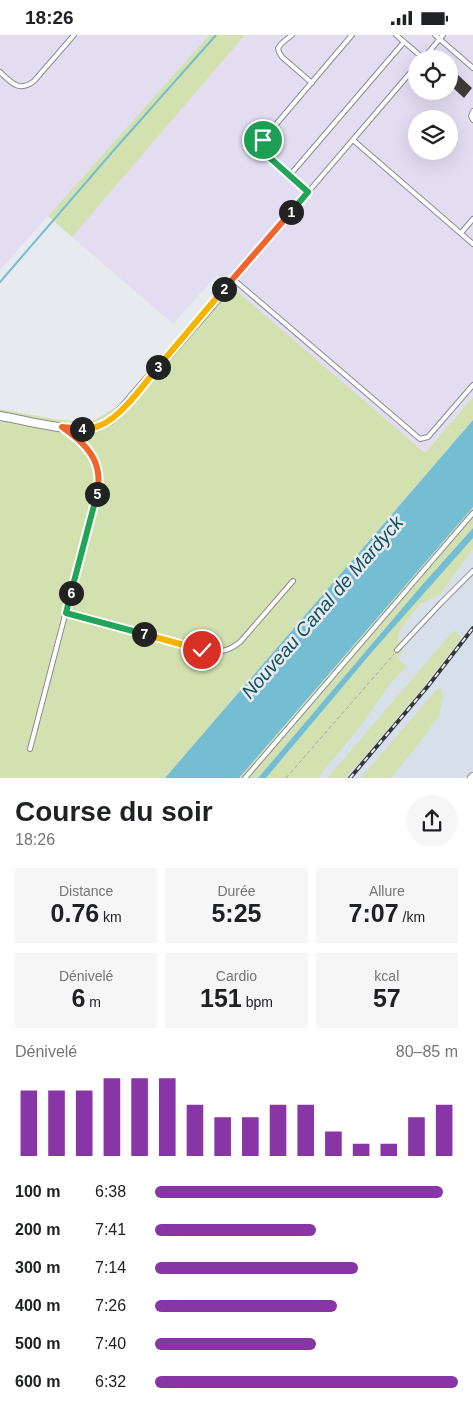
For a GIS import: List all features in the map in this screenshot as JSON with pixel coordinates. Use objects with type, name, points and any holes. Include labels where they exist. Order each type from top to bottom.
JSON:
[{"type":"street","points":[[0,416],[81,429],[102,425],[116,416],[231,282]]},
{"type":"lane","points":[[0,72],[17,86],[23,87],[28,85],[34,81],[74,35]]},
{"type":"lane","points":[[292,35],[278,48],[279,52],[282,57],[312,83]]},
{"type":"lane","points":[[308,192],[261,150],[260,145],[352,35]]},
{"type":"lane","points":[[396,35],[414,50]]},
{"type":"lane","points":[[435,35],[441,37],[473,68]]},
{"type":"lane","points":[[430,50],[441,37]]},
{"type":"lane","points":[[290,175],[404,41]]},
{"type":"lane","points":[[408,76],[231,282],[420,439],[428,437],[473,385]]},
{"type":"lane","points":[[473,111],[471,116],[473,120]]},
{"type":"lane","points":[[353,141],[473,244]]},
{"type":"lane","points":[[461,233],[473,219]]},
{"type":"lane","points":[[30,749],[96,497],[99,479],[96,463],[87,448],[79,439],[62,427]]},
{"type":"lane","points":[[245,778],[473,513]]},
{"type":"lane","points":[[397,650],[473,571]]},
{"type":"lane","points":[[66,613],[202,650],[221,652],[234,647],[241,641],[293,581]]},
{"type":"path","points":[[286,778],[397,650]]},
{"type":"shaded area","points":[[0,35],[209,35],[0,270]]},
{"type":"shaded area","points":[[245,35],[473,35],[473,397],[425,453],[217,275],[173,324],[72,237]]},
{"type":"shaded area","points":[[473,549],[473,773],[468,778],[345,778],[434,675],[462,637],[454,630],[327,778],[318,778],[359,728],[391,683],[407,666],[398,659],[400,630],[420,604],[440,594]]},
{"type":"green space","points":[[209,35],[245,35],[72,237],[48,216]]},
{"type":"green space","points":[[226,282],[425,453],[473,397],[473,420],[165,778],[0,778],[0,409],[54,419],[90,423],[121,404]]},
{"type":"green space","points":[[473,507],[473,528],[422,585],[258,778],[239,778]]},
{"type":"green space","points":[[473,538],[473,549],[440,594],[420,604],[400,630],[398,641],[403,651],[398,659],[407,666],[391,683],[359,728],[318,778],[266,778],[372,652]]},
{"type":"green space","points":[[454,630],[462,637],[391,726],[345,778],[327,778]]},
{"type":"green space","points":[[440,688],[443,696],[439,716],[391,778],[361,778],[436,690]]},
{"type":"water","name":"Nouveau Canal de Mardyck","points":[[473,420],[473,507],[239,778],[165,778]]},
{"type":"water","points":[[473,528],[473,538],[372,652],[266,778],[258,778],[422,585]]},
{"type":"building","points":[[458,75],[472,88],[464,98],[458,92]]},
{"type":"waterway","points":[[0,282],[216,35]]},
{"type":"railway","points":[[350,778],[428,686],[473,628]]},
{"type":"route","points":[[202,650],[66,613],[99,485],[99,474],[91,453],[79,439],[62,427],[92,428],[102,425],[116,416],[308,192],[260,149],[263,140]]}]
